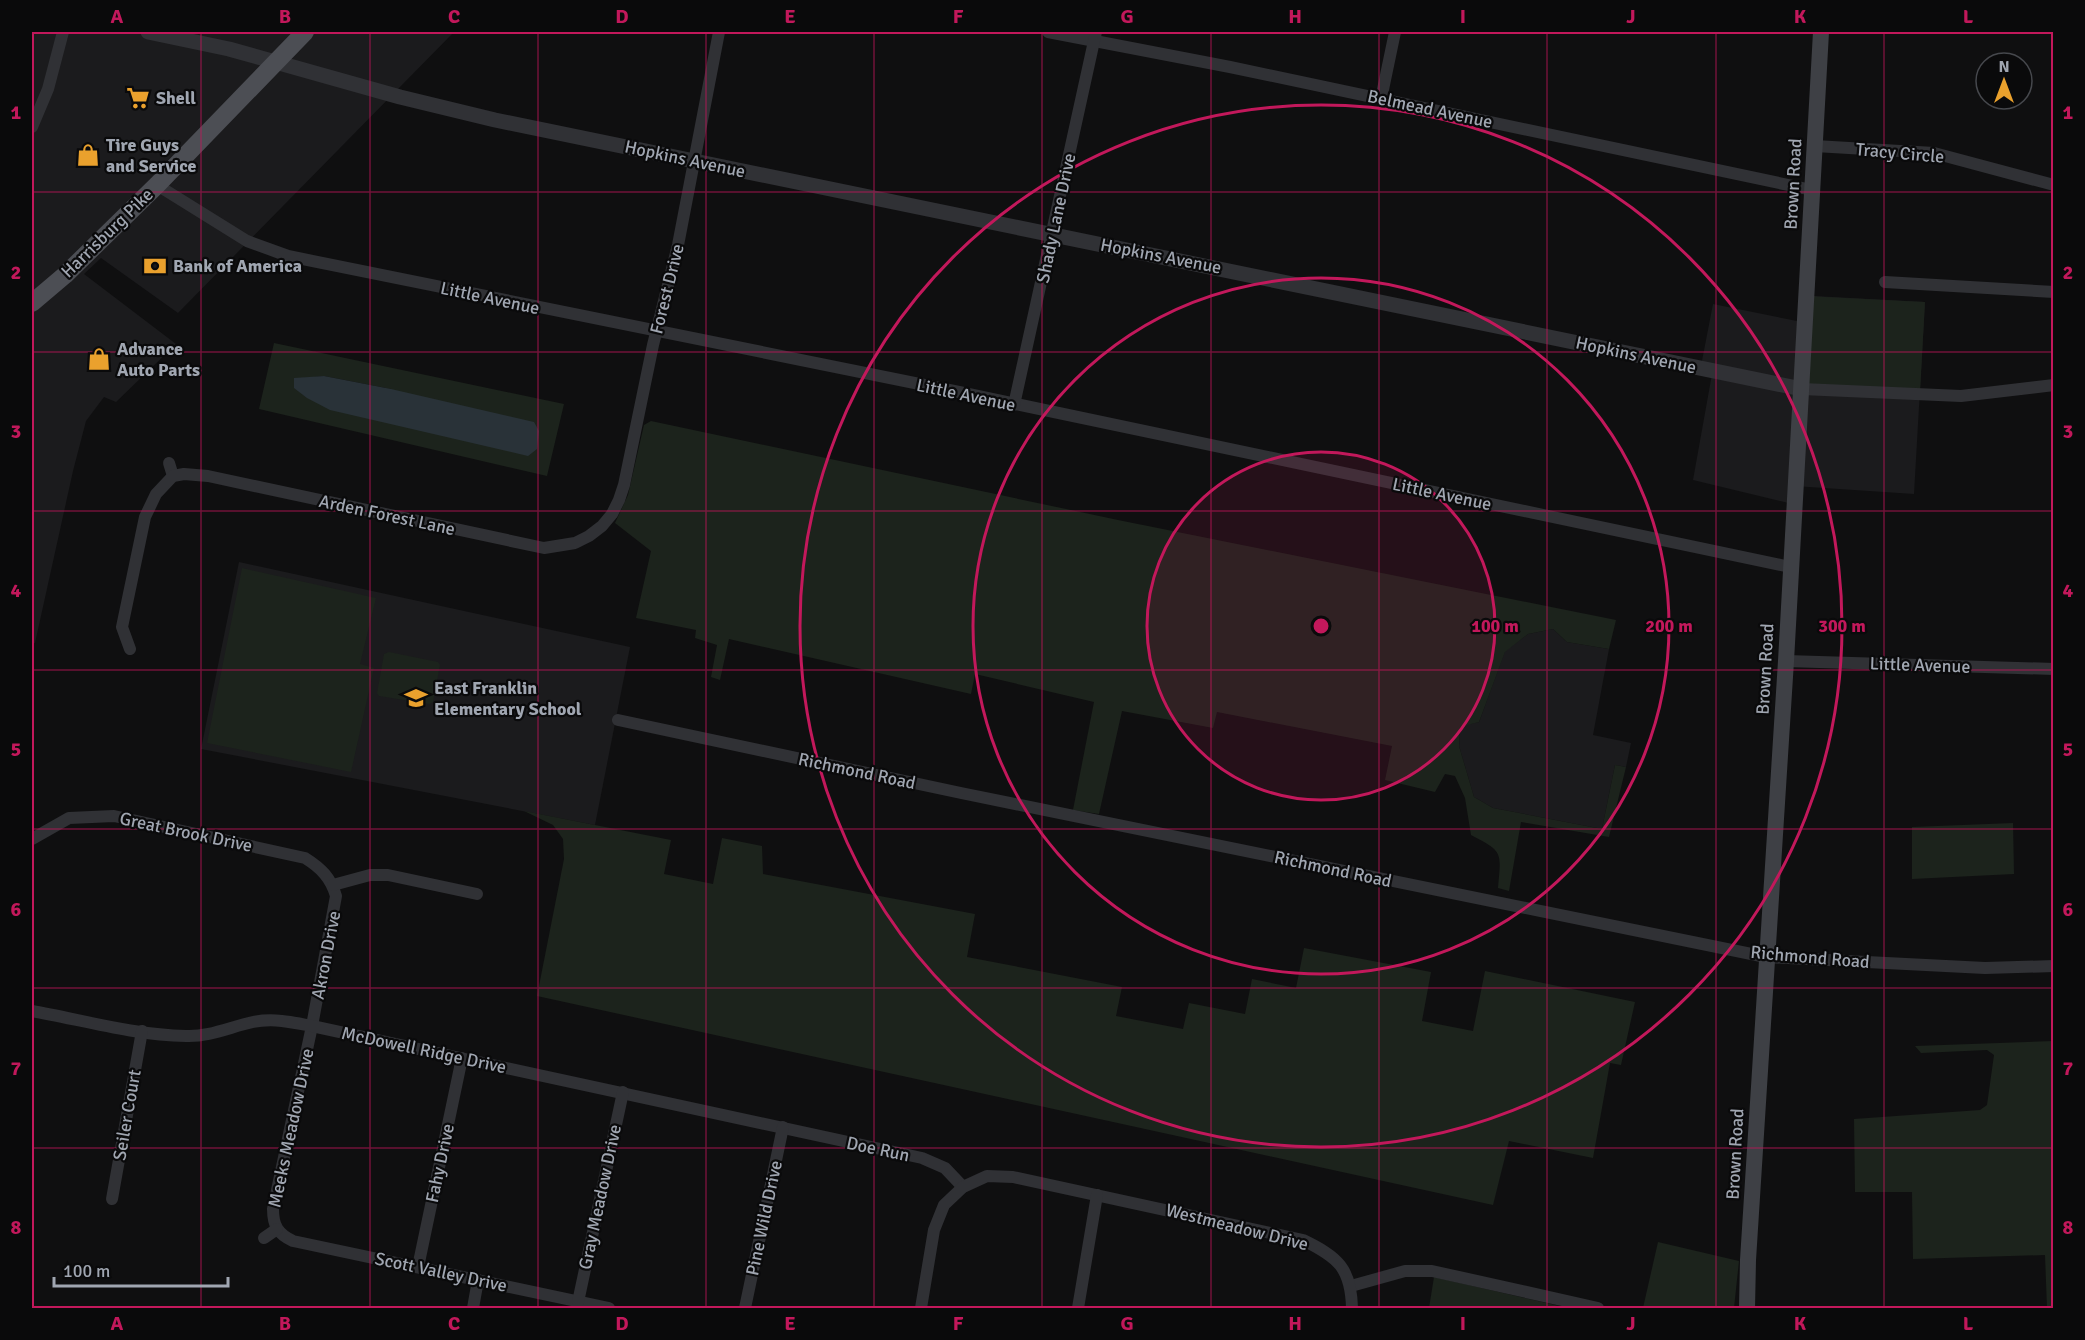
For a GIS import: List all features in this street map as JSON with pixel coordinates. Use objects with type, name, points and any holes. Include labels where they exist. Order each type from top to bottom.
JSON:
[{"type":"main road","name":"Harrisburg Pike","points":[[32,303],[65,275],[157,185],[305,32]]},
{"type":"main road","name":"Brown Road","points":[[1747,1308],[1821,32]]},
{"type":"street","points":[[32,127],[48,89],[63,32]]},
{"type":"street","name":"Hopkins Avenue","points":[[148,32],[229,49],[410,100],[495,120],[1802,389],[1961,396],[2054,385]]},
{"type":"street","name":"Forest Drive","points":[[590,536],[612,514],[619,500],[656,332],[678,245],[718,32]]},
{"type":"street","name":"Belmead Avenue","points":[[1048,32],[1095,36],[1812,190]]},
{"type":"street","points":[[1380,99],[1395,32]]},
{"type":"street","name":"Shady Lane Drive","points":[[1014,405],[1095,36]]},
{"type":"street","name":"Tracy Circle","points":[[1815,146],[1934,153],[2054,185]]},
{"type":"street","name":"Little Avenue","points":[[157,185],[247,241],[288,256],[1790,567]]},
{"type":"street","points":[[1885,282],[2054,292]]},
{"type":"street","points":[[130,649],[122,627],[145,517],[156,494],[178,475],[169,463]]},
{"type":"street","name":"Arden Forest Lane","points":[[178,475],[208,476],[529,546],[560,547],[590,536]]},
{"type":"street","name":"Little Avenue","points":[[1786,661],[2054,669]]},
{"type":"street","name":"Richmond Road","points":[[618,720],[961,793],[1766,957],[1985,968],[2054,966]]},
{"type":"street","name":"Great Brook Drive","points":[[32,839],[69,818],[114,816],[305,858],[317,866],[333,885]]},
{"type":"street","points":[[333,885],[370,875],[388,875],[477,894]]},
{"type":"street","name":"Akron Drive","points":[[312,1026],[334,912],[336,896],[333,885]]},
{"type":"street","name":"McDowell Ridge Drive","points":[[32,1011],[142,1031],[187,1036],[217,1033],[261,1021],[284,1020],[783,1127]]},
{"type":"street","name":"Meeks Meadow Drive","points":[[276,1229],[273,1209],[312,1026]]},
{"type":"street","name":"Seiler Court","points":[[112,1199],[142,1031]]},
{"type":"street","name":"Fahy Drive","points":[[417,1267],[462,1058]]},
{"type":"street","name":"Gray Meadow Drive","points":[[578,1302],[623,1092]]},
{"type":"street","name":"Doe Run","points":[[783,1127],[928,1160],[945,1168],[963,1187]]},
{"type":"street","name":"Pine Wild Drive","points":[[745,1308],[783,1127]]},
{"type":"street","name":"Westmeadow Drive","points":[[963,1187],[987,1176],[1013,1177],[1303,1240],[1327,1252],[1341,1266],[1351,1286]]},
{"type":"street","points":[[921,1308],[934,1230],[944,1205],[963,1187]]},
{"type":"street","points":[[1078,1308],[1097,1195]]},
{"type":"street","points":[[264,1238],[276,1229]]},
{"type":"street","name":"Scott Valley Drive","points":[[276,1229],[293,1241],[609,1308]]},
{"type":"street","points":[[1352,1308],[1351,1286],[1405,1271],[1432,1271],[1598,1308]]},
{"type":"street","points":[[473,1308],[478,1280]]},
{"type":"shaded area","points":[[32,32],[454,32],[178,313],[101,258],[84,274],[176,344],[116,402],[104,397],[86,421],[35,643],[32,643]]},
{"type":"shaded area","points":[[1806,296],[1925,302],[1920,393],[1804,387]]},
{"type":"shaded area","points":[[1814,296],[1925,302],[1914,494],[1794,486],[1793,504],[1693,480],[1712,374],[1700,371],[1713,304],[1812,324]]},
{"type":"shaded area","points":[[274,343],[564,404],[547,476],[259,409]],"holes":[[[324,376],[391,389],[294,379]]]},
{"type":"shaded area","points":[[324,376],[534,422],[539,431],[537,449],[528,456],[330,410],[294,388],[294,378]]},
{"type":"shaded area","points":[[651,421],[1118,520],[1616,620],[1609,649],[1567,642],[1553,629],[1528,634],[1505,652],[1479,722],[1460,727],[1459,746],[1474,797],[1493,808],[1602,829],[1615,765],[1626,767],[1609,837],[1521,822],[1509,891],[1498,888],[1500,867],[1498,854],[1490,845],[1471,835],[1465,798],[1455,776],[1445,774],[1435,792],[1385,780],[1392,746],[1217,712],[1213,728],[1122,711],[1099,814],[1073,810],[1094,702],[975,674],[971,694],[729,639],[720,680],[711,677],[717,645],[695,638],[696,630],[636,618],[651,551],[615,523],[628,495],[644,425]]},
{"type":"shaded area","name":"East Franklin Elementary School","points":[[239,562],[630,647],[595,825],[201,749]]},
{"type":"shaded area","points":[[242,568],[376,598],[360,664],[374,668],[351,772],[207,743]]},
{"type":"shaded area","points":[[1553,629],[1567,642],[1609,649],[1593,735],[1631,743],[1626,767],[1615,765],[1602,829],[1493,808],[1474,797],[1459,746],[1460,726],[1479,722],[1505,651],[1528,634]]},
{"type":"shaded area","points":[[389,652],[438,662],[440,665],[433,702],[429,704],[379,696],[377,693],[384,654]]},
{"type":"shaded area","points":[[524,811],[671,840],[664,874],[713,884],[722,838],[762,846],[763,874],[975,914],[967,957],[1122,987],[1116,1016],[1183,1029],[1189,1003],[1245,1014],[1252,979],[1296,988],[1304,948],[1431,972],[1422,1021],[1473,1031],[1485,971],[1635,1002],[1621,1065],[1610,1063],[1593,1158],[1509,1141],[1493,1205],[537,996],[564,859],[563,839],[553,825]]},
{"type":"shaded area","points":[[2013,823],[2014,874],[1912,879],[1912,827]]},
{"type":"shaded area","points":[[2053,1041],[2054,1308],[2047,1308],[2045,1255],[1913,1259],[1912,1192],[1855,1192],[1854,1119],[1980,1110],[1987,1105],[1994,1055],[1987,1050],[1921,1053],[1915,1046]]},
{"type":"shaded area","points":[[1658,1242],[1739,1261],[1734,1308],[1643,1308]]},
{"type":"shaded area","points":[[1434,1277],[1568,1308],[1429,1308]]},
{"type":"place","name":"Shell","points":[[138,98]]},
{"type":"place","name":"Tire Guys and Service","points":[[88,155]]},
{"type":"place","name":"Bank of America","points":[[155,266]]},
{"type":"place","name":"Advance Auto Parts","points":[[99,359]]},
{"type":"place","name":"East Franklin Elementary School","points":[[416,698]]}]
